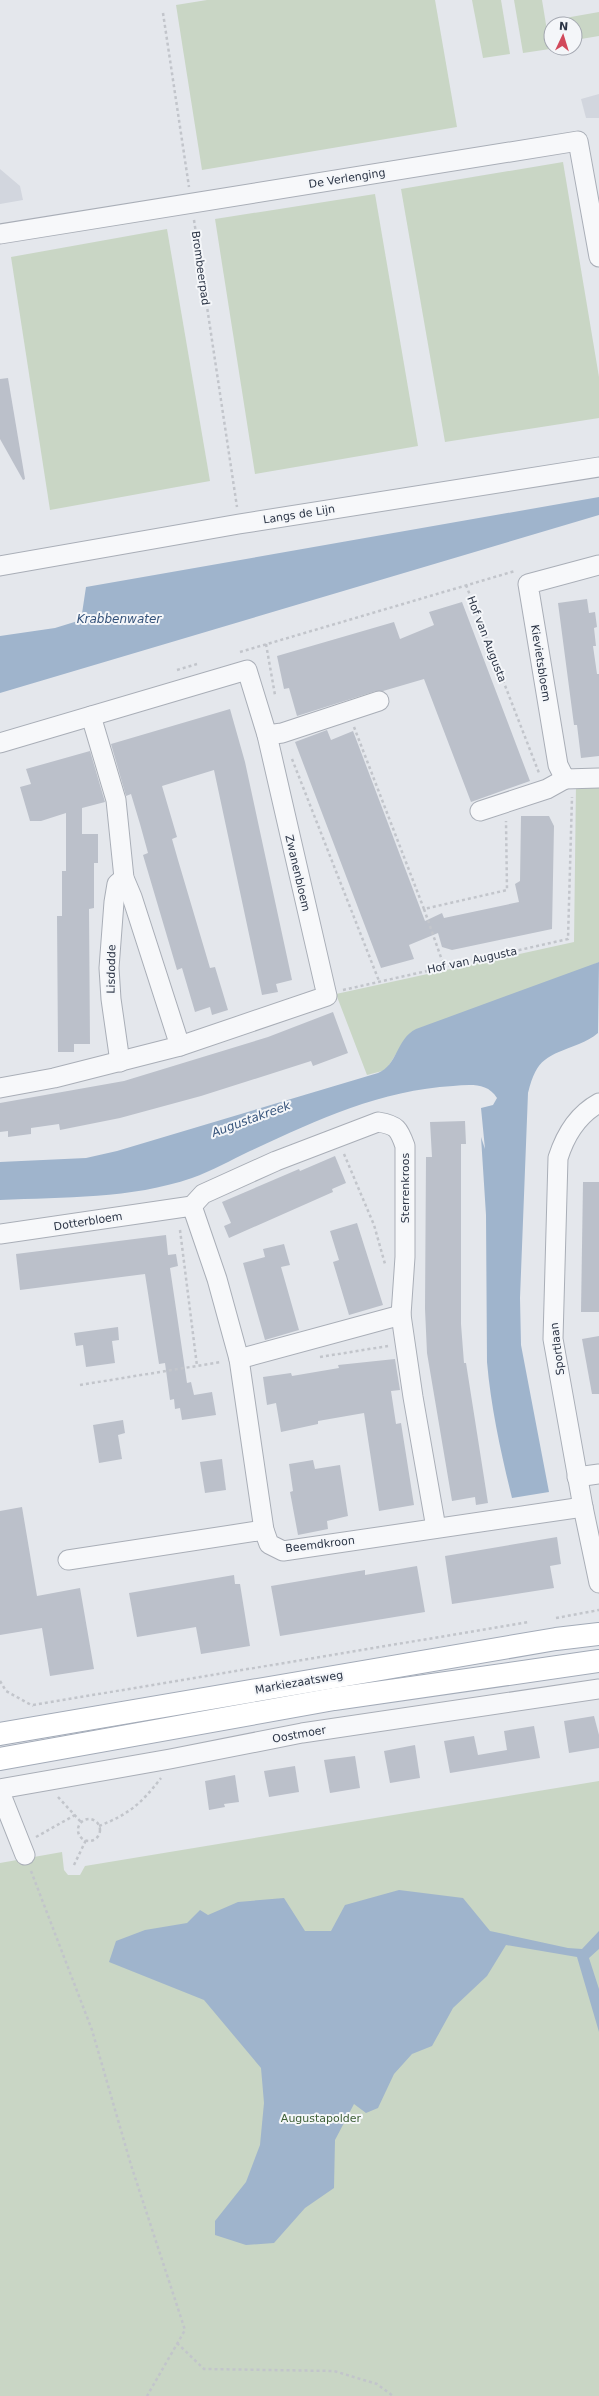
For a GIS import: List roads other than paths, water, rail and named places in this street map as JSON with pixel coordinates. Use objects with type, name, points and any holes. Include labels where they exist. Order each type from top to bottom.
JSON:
[{"type":"main road","name":"Markiezaatsweg","points":[[0,1734],[493,1650],[599,1634]]},
{"type":"main road","name":"Markiezaatsweg","points":[[0,1759],[334,1699],[599,1661]]},
{"type":"street","name":"De Verlenging","points":[[0,234],[578,141],[599,257]]},
{"type":"street","name":"Langs de Lijn","points":[[0,566],[239,524],[599,467]]},
{"type":"street","name":"Kievietsbloem","points":[[565,779],[558,765],[528,584],[599,564]]},
{"type":"street","name":"Zwanenbloem","points":[[0,743],[247,670],[275,734],[326,996],[180,1046]]},
{"type":"street","points":[[275,734],[379,702]]},
{"type":"street","points":[[0,1088],[120,1062],[180,1046],[132,897],[124,878],[116,800],[92,716]]},
{"type":"street","points":[[480,811],[547,789],[565,779],[599,778]]},
{"type":"street","name":"Lisdodde","points":[[120,1062],[111,999],[109,968],[114,902],[117,884],[124,878]]},
{"type":"street","name":"Sportlaan","points":[[599,1103],[572,1127],[563,1141],[558,1158],[554,1339],[577,1477],[599,1584]]},
{"type":"street","name":"Sterrenkroos","points":[[184,1207],[203,1194],[276,1160],[378,1122],[390,1124],[399,1130],[405,1146],[405,1257],[401,1314],[436,1528]]},
{"type":"street","points":[[68,1560],[264,1530],[238,1359],[217,1279],[184,1207]]},
{"type":"street","name":"Dotterbloem","points":[[0,1234],[184,1207]]},
{"type":"street","points":[[238,1359],[401,1314]]},
{"type":"street","points":[[577,1477],[599,1474]]},
{"type":"street","name":"Beemdkroon","points":[[264,1530],[269,1544],[283,1551],[583,1507]]},
{"type":"street","name":"Oostmoer","points":[[0,1789],[170,1759],[302,1733],[599,1689]]},
{"type":"street","points":[[0,1792],[23,1850]]},
{"type":"water","name":"Krabbenwater","points":[[599,497],[599,515],[0,693],[0,636],[55,628],[81,620],[86,587]]},
{"type":"water","name":"Augustakreek","points":[[599,962],[598,1033],[587,1041],[559,1052],[545,1060],[535,1072],[528,1093],[520,1298],[521,1345],[549,1492],[512,1498],[500,1447],[491,1396],[487,1362],[486,1215],[481,1137],[485,1149],[481,1108],[493,1105],[497,1098],[488,1089],[477,1086],[453,1086],[426,1089],[374,1100],[324,1118],[214,1169],[169,1185],[145,1190],[97,1196],[0,1200],[0,1162],[86,1158],[117,1151],[378,1073],[390,1064],[404,1039],[409,1033],[416,1029]]},
{"type":"water","points":[[399,1890],[463,1898],[490,1931],[568,1948],[582,1949],[599,1931],[599,1949],[589,1958],[599,1989],[599,2032],[577,1957],[506,1945],[487,1976],[453,2008],[432,2046],[412,2054],[394,2074],[378,2108],[366,2113],[354,2104],[335,2140],[334,2188],[305,2208],[274,2243],[246,2245],[215,2235],[215,2221],[246,2182],[260,2145],[264,2103],[261,2068],[204,2000],[109,1962],[116,1941],[145,1930],[187,1923],[200,1910],[208,1915],[238,1902],[284,1898],[305,1931],[331,1931],[345,1905]]},
{"type":"park label","name":"Augustapolder","points":[[321,2118]]}]
